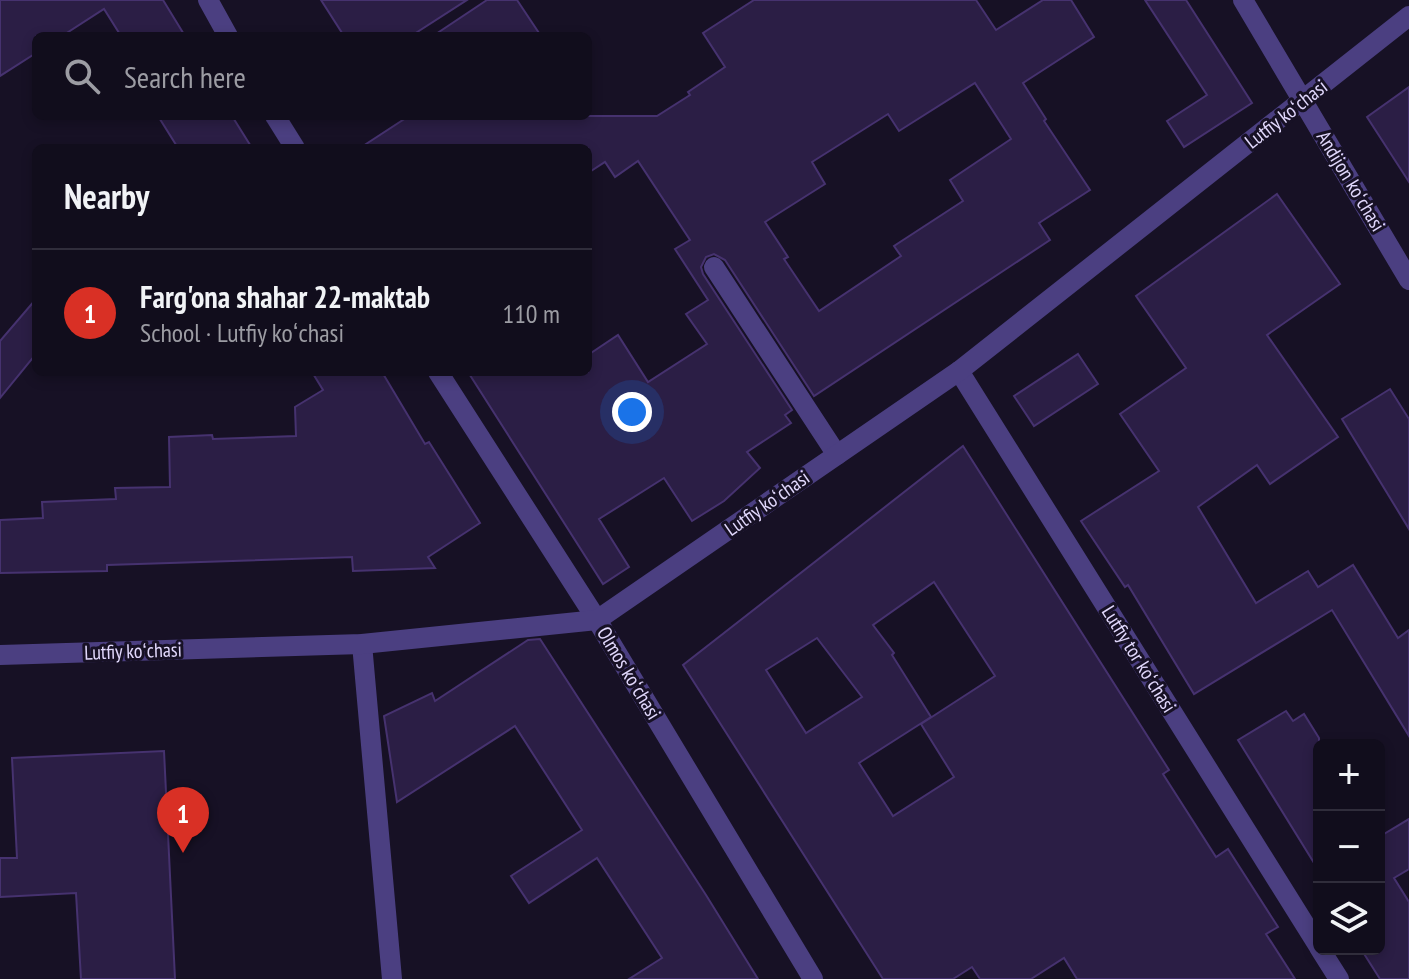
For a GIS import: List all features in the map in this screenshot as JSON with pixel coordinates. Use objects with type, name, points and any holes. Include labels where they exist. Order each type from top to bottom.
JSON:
[{"type":"street","points":[[208,0],[226,32]]},
{"type":"street","name":"Andijon koʻchasi","points":[[1243,0],[1409,280]]},
{"type":"street","name":"Lutfiy koʻchasi","points":[[0,655],[362,644],[597,620],[959,371],[1409,16]]},
{"type":"street","points":[[278,120],[292,144]]},
{"type":"street","points":[[714,267],[837,455]]},
{"type":"street","name":"Lutfiy tor koʻchasi","points":[[959,371],[1313,937]]},
{"type":"street","name":"Olmos koʻchasi","points":[[441,376],[597,620],[813,979]]},
{"type":"street","points":[[362,644],[392,979]]},
{"type":"street","name":"Lutfiy tor koʻchasi","points":[[1324,955],[1339,979]]},
{"type":"building","points":[[0,0],[163,0],[183,32],[118,32],[104,9],[68,32],[32,32],[32,56],[0,76]]},
{"type":"building","points":[[321,0],[467,0],[417,32],[341,32]]},
{"type":"building","points":[[487,0],[517,0],[538,32],[439,32]]},
{"type":"building","points":[[754,0],[976,0],[996,30],[1043,0],[1071,0],[1094,37],[1023,83],[1090,190],[1039,223],[1050,240],[814,396],[725,260],[714,254],[706,257],[701,267],[703,274],[792,410],[785,415],[791,423],[747,452],[760,468],[724,501],[692,521],[664,478],[599,519],[629,567],[603,584],[471,376],[592,376],[592,352],[618,335],[648,382],[707,344],[686,314],[708,300],[675,249],[690,240],[638,161],[615,177],[605,162],[592,170],[592,144],[366,144],[403,120],[592,120],[592,116],[657,116],[725,67],[703,33]],"holes":[[[975,83],[1011,139],[950,180],[963,201],[894,246],[901,256],[819,311],[784,259],[788,257],[765,222],[825,184],[812,162],[888,114],[899,131]]]},
{"type":"building","points":[[1145,0],[1186,0],[1252,103],[1184,147],[1167,121],[1207,95]]},
{"type":"building","points":[[1409,87],[1409,182],[1367,117]]},
{"type":"building","points":[[160,120],[234,120],[250,144],[176,144]]},
{"type":"building","points":[[1277,194],[1340,284],[1267,335],[1338,437],[1270,484],[1257,465],[1198,507],[1256,603],[1308,571],[1318,587],[1353,565],[1398,638],[1409,630],[1409,736],[1332,610],[1194,694],[1128,585],[1125,587],[1081,521],[1159,471],[1120,414],[1186,368],[1136,296]]},
{"type":"building","points":[[32,304],[32,359],[0,398],[0,341]]},
{"type":"building","points":[[1078,354],[1098,384],[1034,426],[1014,396]]},
{"type":"building","points":[[314,376],[384,376],[425,444],[429,442],[480,523],[428,557],[435,568],[353,571],[352,557],[107,565],[107,571],[0,573],[0,520],[43,518],[42,502],[116,499],[115,488],[170,487],[169,437],[296,436],[295,407],[323,390]]},
{"type":"building","points":[[1390,389],[1409,419],[1409,529],[1342,419]]},
{"type":"building","points":[[963,446],[1169,770],[1163,774],[1216,857],[1228,849],[1278,927],[1266,934],[1295,979],[1077,979],[1064,958],[1031,979],[980,979],[972,967],[953,979],[883,979],[683,665]],"holes":[[[934,582],[995,676],[921,724],[954,777],[893,816],[859,763],[931,717],[892,655],[894,653],[873,625]],[[817,638],[862,697],[806,733],[766,670]]]},
{"type":"building","points":[[540,639],[758,979],[629,979],[662,958],[597,858],[529,903],[511,876],[582,830],[515,726],[397,802],[384,716],[432,693],[435,701],[528,640]]},
{"type":"building","points":[[1286,711],[1293,721],[1304,714],[1319,738],[1313,739],[1313,861],[1238,740]]},
{"type":"building","points":[[164,751],[175,979],[81,979],[76,893],[0,897],[0,858],[17,858],[12,758]]},
{"type":"building","points":[[1409,819],[1409,869],[1394,878],[1409,902],[1409,979],[1380,979],[1365,955],[1385,955],[1385,833]]},
{"type":"place","name":"Farg'ona shahar 22-maktab","points":[[183,853]]}]
